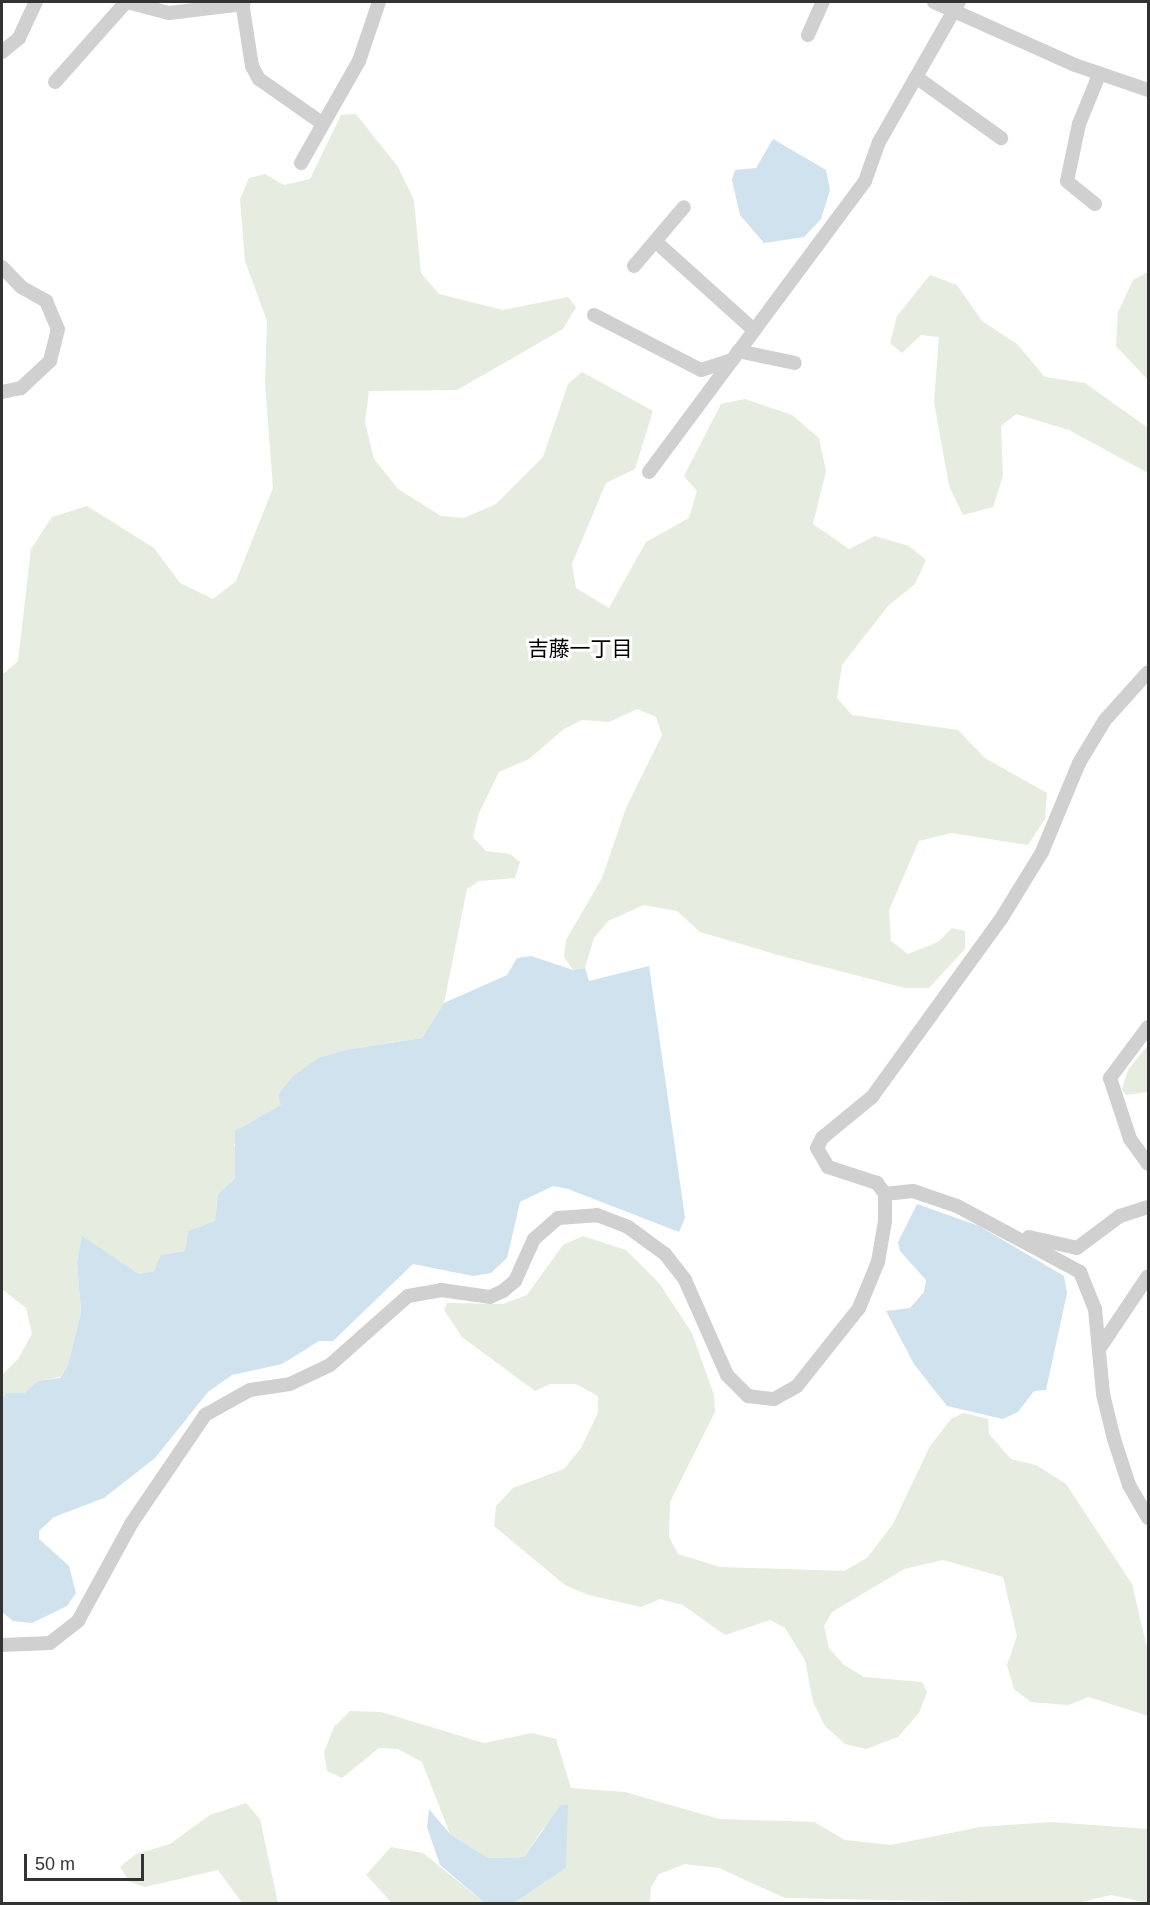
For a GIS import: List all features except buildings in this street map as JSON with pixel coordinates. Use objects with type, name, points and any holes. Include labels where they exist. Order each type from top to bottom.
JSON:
[{"type":"street","points":[[2,52],[19,38],[36,2]]},
{"type":"street","points":[[55,82],[127,2],[169,13],[243,3],[252,66],[259,79],[323,124]]},
{"type":"street","points":[[301,163],[359,62],[379,2]]},
{"type":"street","points":[[808,35],[823,2]]},
{"type":"street","points":[[934,2],[957,5],[1099,75],[1149,90]]},
{"type":"street","points":[[649,472],[865,181],[879,142],[957,5]]},
{"type":"street","points":[[1095,204],[1067,181],[1079,124],[1099,75]]},
{"type":"street","points":[[916,77],[1001,138]]},
{"type":"street","points":[[633,266],[684,207]]},
{"type":"street","points":[[655,241],[754,330]]},
{"type":"street","points":[[2,267],[21,287],[46,301],[57,329],[50,361],[21,388],[2,392]]},
{"type":"street","points":[[594,315],[700,370],[735,355],[795,363]]},
{"type":"street","points":[[885,1194],[865,1174],[828,1167],[817,1148],[822,1138],[872,1097],[1001,919],[1042,852],[1078,763],[1106,720],[1149,672]]},
{"type":"street","points":[[1149,1027],[1110,1078],[1130,1139],[1149,1164]]},
{"type":"street","points":[[885,1194],[913,1191],[1018,1238],[1080,1272],[1095,1309],[1114,1439],[1129,1485],[1149,1518]]},
{"type":"street","points":[[2,1645],[50,1643],[78,1621],[131,1524],[206,1415],[250,1390],[290,1384],[330,1365],[408,1296],[441,1290],[490,1297],[503,1291],[515,1281],[534,1239],[558,1218],[597,1215],[654,1244],[685,1280],[735,1386],[760,1400],[785,1394],[848,1326],[864,1299],[878,1262],[885,1194]]},
{"type":"street","points":[[1018,1238],[1077,1248],[1120,1216],[1149,1207]]},
{"type":"street","points":[[1101,1347],[1149,1276]]},
{"type":"shaded area","points":[[356,114],[398,167],[414,200],[421,273],[439,294],[503,310],[568,297],[576,307],[563,329],[457,390],[369,391],[365,422],[374,459],[398,489],[441,516],[464,518],[496,504],[543,457],[568,384],[582,372],[653,411],[635,469],[606,483],[572,564],[576,588],[609,608],[646,542],[689,518],[697,491],[684,476],[721,404],[745,399],[792,415],[819,438],[826,471],[813,524],[849,549],[875,536],[909,546],[926,560],[915,584],[888,606],[842,665],[837,698],[852,715],[958,730],[985,758],[1047,793],[1045,819],[1028,845],[951,833],[919,841],[889,910],[891,941],[908,954],[938,942],[952,928],[965,931],[965,949],[929,988],[905,988],[778,955],[700,932],[677,911],[644,905],[608,921],[594,938],[585,968],[573,970],[564,957],[566,940],[602,878],[626,808],[662,735],[656,717],[637,709],[609,722],[582,720],[564,729],[529,759],[499,772],[479,813],[473,837],[486,851],[510,854],[520,862],[515,878],[479,881],[467,889],[444,1003],[422,1038],[345,1050],[318,1058],[293,1076],[282,1105],[234,1144],[239,1159],[235,1178],[218,1194],[215,1221],[188,1231],[185,1251],[162,1255],[154,1271],[139,1274],[82,1237],[77,1262],[81,1312],[68,1365],[60,1377],[38,1381],[24,1393],[6,1393],[2,1400],[2,1375],[18,1359],[32,1334],[26,1308],[2,1289],[2,675],[18,661],[31,549],[52,517],[87,506],[154,548],[180,583],[213,599],[236,581],[273,488],[265,383],[267,321],[245,261],[240,199],[249,178],[265,174],[284,185],[310,179],[341,115]]},
{"type":"shaded area","points":[[1148,272],[1148,380],[1116,346],[1118,312],[1133,280]]},
{"type":"shaded area","points":[[930,275],[957,285],[982,321],[1017,344],[1045,377],[1085,383],[1148,428],[1148,473],[1069,430],[1016,414],[1001,426],[1003,476],[993,507],[963,515],[949,486],[934,402],[939,337],[921,335],[902,353],[890,343],[897,316]]},
{"type":"shaded area","points":[[1148,1045],[1148,1092],[1126,1095],[1122,1089],[1128,1070]]},
{"type":"shaded area","points":[[583,1236],[626,1250],[659,1283],[692,1333],[714,1395],[715,1412],[670,1502],[669,1537],[678,1554],[720,1567],[844,1571],[867,1558],[893,1524],[930,1446],[951,1419],[964,1413],[988,1419],[989,1434],[1011,1459],[1036,1465],[1066,1484],[1132,1584],[1148,1652],[1148,1716],[1089,1697],[1068,1705],[1031,1702],[1014,1689],[1007,1665],[1017,1636],[1003,1577],[943,1560],[904,1569],[832,1612],[824,1626],[829,1648],[844,1665],[864,1677],[922,1682],[927,1692],[919,1713],[898,1737],[866,1749],[845,1744],[825,1726],[813,1702],[805,1660],[785,1628],[770,1620],[725,1635],[683,1605],[660,1599],[641,1607],[588,1595],[565,1585],[494,1526],[496,1506],[513,1488],[564,1469],[581,1448],[598,1413],[598,1396],[576,1384],[550,1384],[535,1391],[462,1337],[444,1310],[447,1303],[503,1304],[527,1295],[563,1245]]},
{"type":"shaded area","points":[[350,1711],[381,1712],[484,1743],[532,1733],[556,1739],[571,1788],[625,1792],[719,1819],[814,1822],[845,1840],[891,1845],[980,1827],[1051,1822],[1148,1829],[1148,1903],[1111,1895],[1074,1904],[785,1898],[719,1868],[685,1864],[659,1874],[651,1887],[650,1903],[514,1903],[566,1868],[544,1827],[524,1857],[488,1858],[450,1834],[422,1762],[398,1749],[379,1748],[342,1778],[327,1771],[324,1752],[334,1727]]},
{"type":"shaded area","points":[[246,1803],[260,1819],[278,1903],[242,1903],[218,1870],[145,1887],[130,1882],[120,1867],[136,1854],[170,1844],[210,1815]]},
{"type":"shaded area","points":[[391,1847],[423,1853],[485,1903],[392,1903],[366,1875]]},
{"type":"water","points":[[773,139],[826,170],[830,190],[821,219],[804,237],[764,243],[740,215],[732,180],[735,170],[756,168]]},
{"type":"water","points":[[531,956],[573,970],[585,968],[589,981],[649,966],[685,1218],[679,1232],[568,1189],[553,1186],[520,1202],[507,1258],[491,1273],[473,1276],[413,1264],[333,1341],[319,1341],[282,1364],[232,1375],[208,1392],[155,1458],[104,1498],[54,1517],[39,1531],[39,1539],[69,1566],[76,1593],[67,1606],[32,1623],[13,1621],[2,1612],[2,1400],[6,1393],[24,1393],[38,1381],[60,1378],[68,1365],[81,1312],[77,1262],[82,1236],[139,1274],[154,1271],[161,1255],[185,1251],[188,1231],[215,1221],[218,1194],[235,1178],[235,1131],[281,1105],[278,1095],[293,1076],[318,1058],[345,1050],[422,1038],[444,1003],[507,975],[517,958]]},
{"type":"water","points":[[917,1204],[979,1226],[1064,1276],[1067,1293],[1046,1390],[1034,1391],[1018,1412],[1003,1419],[947,1406],[914,1364],[886,1311],[910,1308],[924,1292],[926,1280],[900,1251],[898,1242]]},
{"type":"water","points":[[568,1804],[566,1868],[514,1903],[485,1903],[440,1865],[427,1827],[429,1809],[450,1834],[488,1858],[524,1857],[560,1806]]},
{"type":"district","name":"吉藤一丁目","points":[[580,649]]}]
